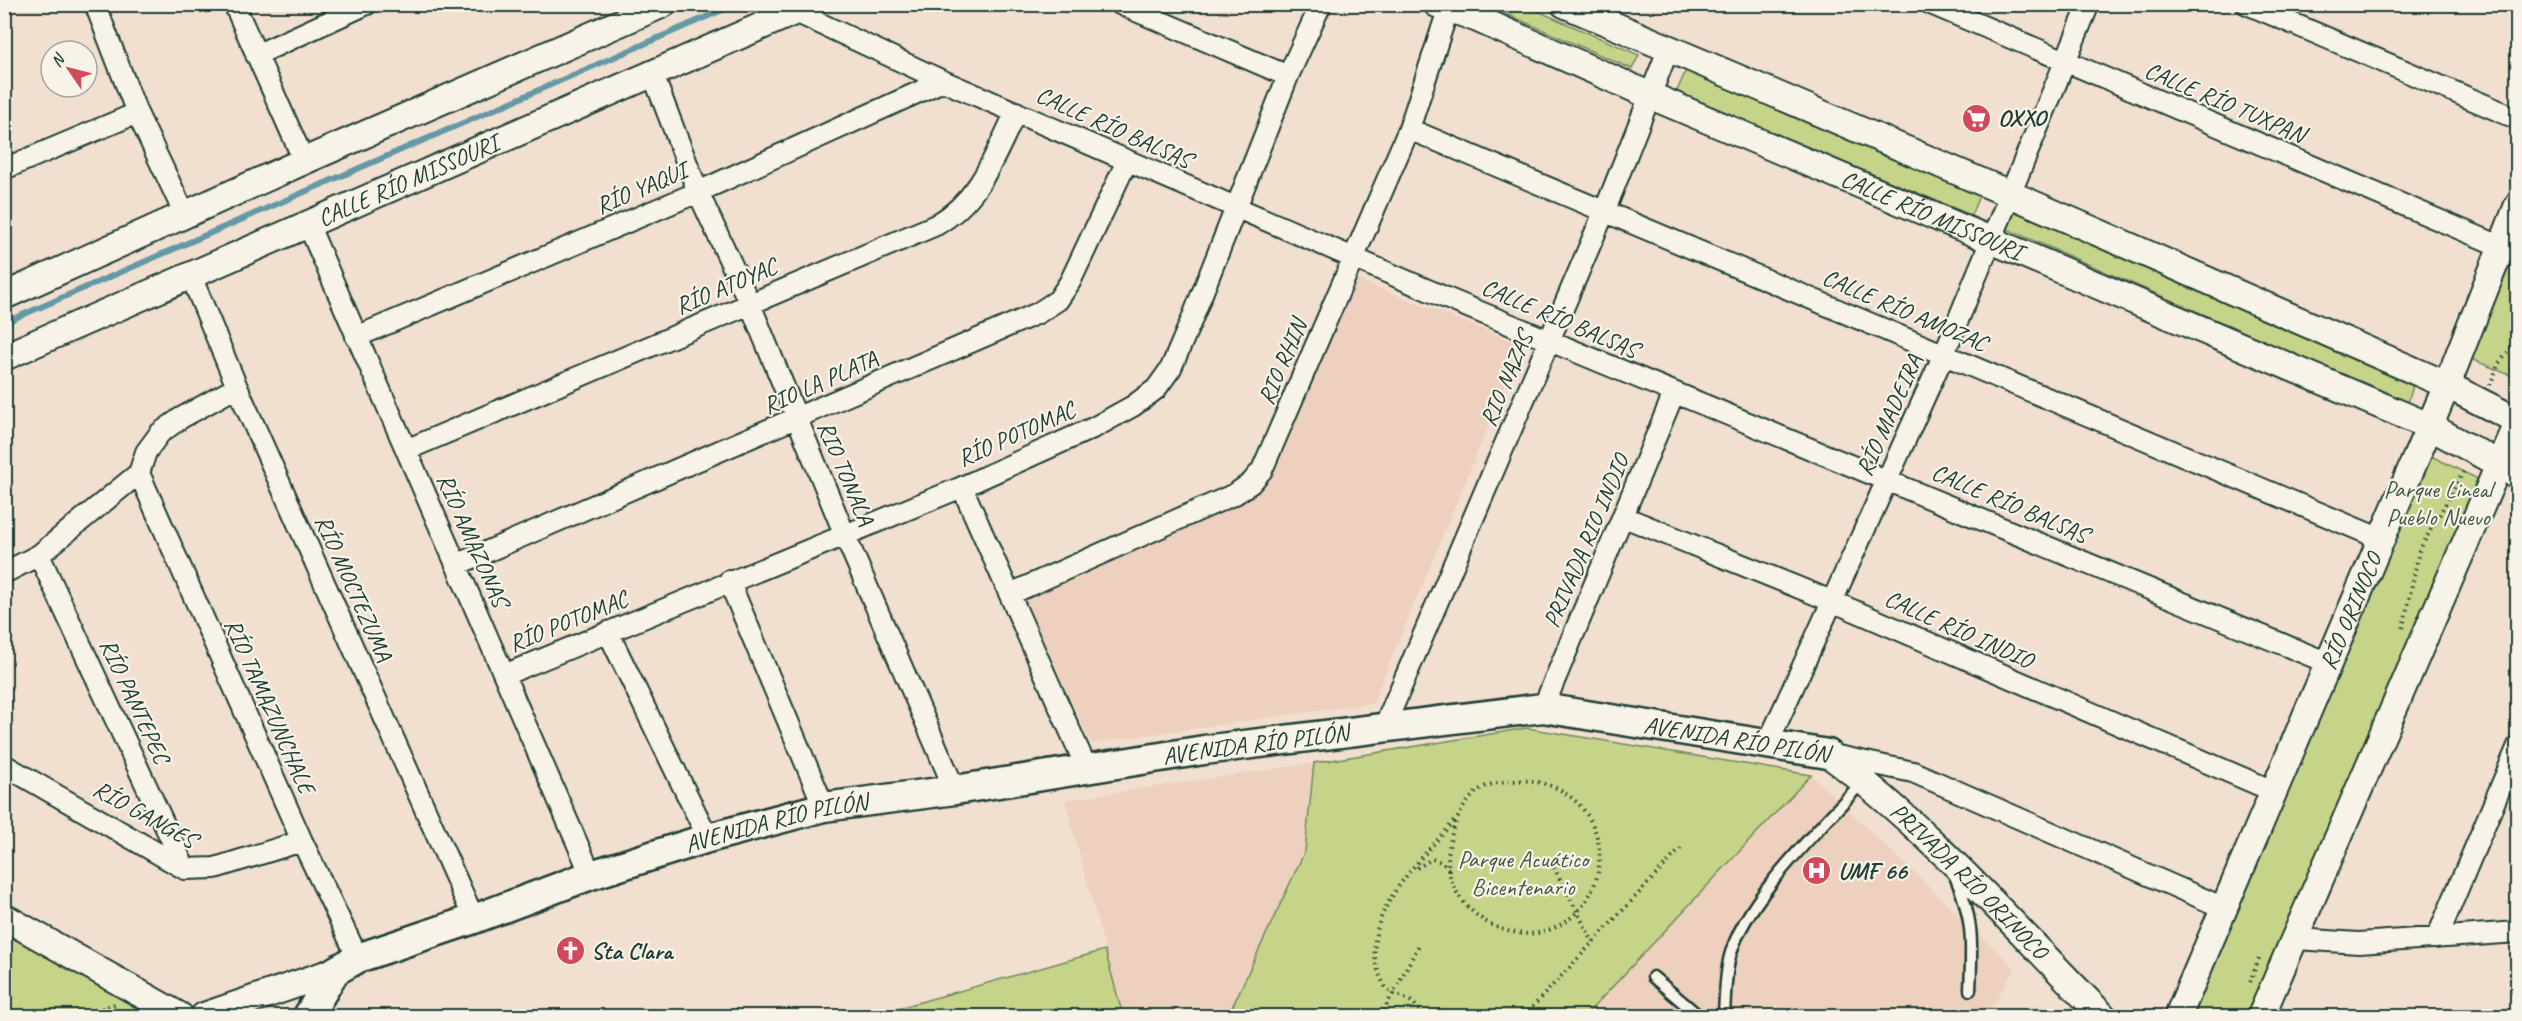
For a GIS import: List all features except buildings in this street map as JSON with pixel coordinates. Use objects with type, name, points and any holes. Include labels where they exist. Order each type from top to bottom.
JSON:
[{"type":"main road","name":"AVENIDA RÍO PILÓN","points":[[346,964],[591,875],[708,838],[824,807],[955,790],[1204,750],[1385,725],[1543,708],[1828,754]]},
{"type":"main road","points":[[308,1017],[346,964]]},
{"type":"street","points":[[95,4],[136,112],[185,215]]},
{"type":"street","points":[[234,4],[304,161]]},
{"type":"street","points":[[256,55],[367,4]]},
{"type":"street","points":[[4,296],[304,161],[663,4]]},
{"type":"street","points":[[1120,4],[1288,76]]},
{"type":"street","name":"RÍO POTOMAC","points":[[504,675],[844,533],[962,487],[1095,426],[1133,406],[1156,389],[1171,368],[1238,209],[1288,76],[1321,4]]},
{"type":"street","name":"CALLE RÍO MISSOURI","points":[[1564,4],[2010,194],[2446,385],[2517,421]]},
{"type":"street","name":"CALLE RÍO TUXPAN","points":[[1931,4],[2500,246]]},
{"type":"street","name":"RÍO MADEIRA","points":[[1768,743],[1834,602],[1944,354],[2090,4]]},
{"type":"street","points":[[2247,4],[2517,119]]},
{"type":"street","name":"CALLE RÍO MISSOURI","points":[[1445,6],[1484,12],[1649,95],[2429,426],[2499,464]]},
{"type":"street","name":"RIO RHIN","points":[[1010,594],[1235,494],[1251,483],[1271,454],[1409,129],[1445,6]]},
{"type":"street","name":"CALLE RÍO MISSOURI","points":[[4,357],[653,75],[795,7]]},
{"type":"street","name":"CALLE RÍO BALSAS","points":[[795,7],[943,81],[1238,209],[1674,393],[1889,479],[2328,663]]},
{"type":"street","name":"RIO NAZAS","points":[[1385,725],[1605,210],[1668,50]]},
{"type":"street","name":"RIO TONALA","points":[[653,75],[698,192],[750,304],[796,420],[955,790]]},
{"type":"street","name":"RÍO YAQUI","points":[[356,337],[698,192],[943,81]]},
{"type":"street","points":[[4,169],[136,112]]},
{"type":"street","name":"RÍO ATOYAC","points":[[406,450],[936,225],[954,214],[979,187],[1016,112]]},
{"type":"street","name":"CALLE RÍO AMOZAC","points":[[1409,129],[2381,539]]},
{"type":"street","name":"RIO LA PLATA","points":[[456,565],[796,420],[1038,313],[1058,300],[1088,248],[1127,161]]},
{"type":"street","name":"RÍO ORINOCO","points":[[2178,1017],[2429,426],[2517,205]]},
{"type":"street","name":"RÍO AMAZONAS","points":[[308,224],[591,875]]},
{"type":"street","name":"RÍO MOCTEZUMA","points":[[191,276],[237,387],[474,919]]},
{"type":"street","points":[[4,573],[39,555],[139,473],[146,453],[160,433],[181,418],[237,387]]},
{"type":"street","name":"PRIVADA RIO INDIO","points":[[1543,708],[1674,393]]},
{"type":"street","points":[[2261,1017],[2517,421]]},
{"type":"street","points":[[2499,464],[2517,482]]},
{"type":"street","name":"RÍO TAMAZUNCHALE","points":[[139,473],[302,841],[346,964]]},
{"type":"street","points":[[962,487],[1087,769]]},
{"type":"street","name":"CALLE RÍO INDIO","points":[[1624,517],[1834,602],[2273,791]]},
{"type":"street","name":"RÍO PANTEPEC","points":[[39,555],[185,869]]},
{"type":"street","points":[[729,581],[824,807]]},
{"type":"street","points":[[608,632],[708,838]]},
{"type":"street","points":[[2438,938],[2517,746]]},
{"type":"street","name":"PRIVADA RÍO ORINOCO","points":[[1828,754],[1865,780],[1947,859],[2103,1017]]},
{"type":"street","name":"AVENIDA RÍO PILÓN","points":[[1828,754],[1913,772],[2224,908]]},
{"type":"street","name":"RÍO GANGES","points":[[4,765],[185,869],[215,868],[302,841]]},
{"type":"street","points":[[4,917],[180,1017]]},
{"type":"street","points":[[2296,939],[2359,943],[2517,932]]},
{"type":"street","points":[[204,1017],[346,964]]},
{"type":"lane","points":[[1724,1017],[1730,956],[1746,920],[1773,883],[1865,780]]},
{"type":"lane","points":[[1947,859],[1970,915],[1972,941],[1970,990]]},
{"type":"lane","points":[[1653,977],[1699,1017]]},
{"type":"path","points":[[2483,403],[2499,363],[2517,341]]},
{"type":"path","points":[[2402,630],[2419,551],[2474,450]]},
{"type":"path","points":[[1422,1017],[1413,1000],[1387,989],[1374,957],[1378,923],[1387,900],[1479,790],[1494,783],[1537,782],[1575,801],[1590,820],[1599,840],[1600,870],[1594,890],[1577,914],[1559,926],[1539,933],[1513,934],[1485,921],[1467,905],[1454,888],[1450,872],[1449,844],[1455,819]]},
{"type":"path","points":[[1524,1017],[1683,846]]},
{"type":"path","points":[[1413,869],[1431,860],[1442,862],[1450,872]]},
{"type":"path","points":[[1551,862],[1593,942]]},
{"type":"path","points":[[1373,1017],[1383,1012],[1419,945]]},
{"type":"path","points":[[2247,992],[2254,968],[2265,949]]},
{"type":"path","points":[[79,1017],[120,1003]]},
{"type":"shaded area","points":[[1356,279],[1522,345],[1373,703],[1091,743],[1022,598],[1256,496]]},
{"type":"shaded area","points":[[1314,763],[1305,851],[1228,1016],[1123,1016],[1065,800]]},
{"type":"shaded area","name":"UMF 66","points":[[1811,775],[2015,968],[1987,1016],[1585,1016]]},
{"type":"shaded area","points":[[2040,1004],[2054,1016],[2026,1016]]},
{"type":"green space","points":[[1503,4],[1524,5],[1639,55],[1632,69],[1495,9]]},
{"type":"green space","points":[[1687,68],[1980,194],[1971,215],[1676,93]]},
{"type":"green space","points":[[2012,210],[2413,386],[2408,403],[2007,229]]},
{"type":"green space","points":[[2517,239],[2517,378],[2466,357]]},
{"type":"green space","name":"Parque Lineal Pueblo Nuevo","points":[[2427,454],[2480,480],[2246,1016],[2191,1016]]},
{"type":"green space","name":"Parque Acuático Bicentenario","points":[[1527,728],[1811,775],[1585,1016],[1228,1016],[1305,851],[1314,763]]},
{"type":"green space","points":[[5,924],[171,1016],[5,1016]]},
{"type":"green space","points":[[1105,950],[1123,1016],[870,1016],[874,1015]]},
{"type":"waterway","points":[[4,323],[736,4]]},
{"type":"place","name":"OXXO","points":[[1977,118]]},
{"type":"place","name":"UMF 66","points":[[1817,871]]},
{"type":"place","name":"Sta Clara","points":[[570,951]]}]
